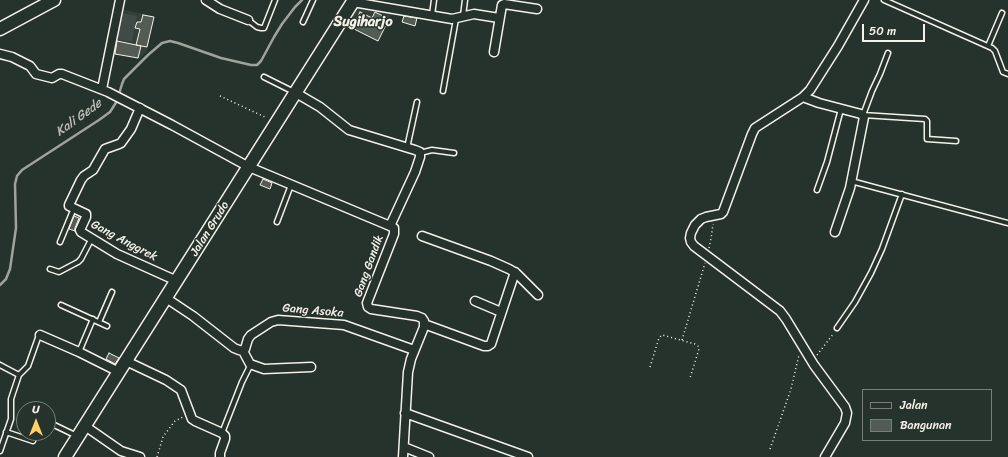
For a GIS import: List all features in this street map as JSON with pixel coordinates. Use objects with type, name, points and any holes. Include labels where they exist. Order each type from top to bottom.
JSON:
[{"type":"street","points":[[0,29],[54,0]]},
{"type":"street","points":[[102,89],[120,0]]},
{"type":"street","points":[[206,0],[220,9],[248,20]]},
{"type":"street","points":[[825,457],[846,423],[847,413],[843,403],[813,362],[780,311],[692,244],[690,238],[691,233],[698,221],[704,217],[721,214],[723,212],[755,128],[803,97],[810,90],[838,46],[864,0]]},
{"type":"street","points":[[354,1],[432,15],[460,17],[474,14],[499,18]]},
{"type":"street","name":"Jalan Grudo","points":[[65,457],[354,1]]},
{"type":"street","points":[[494,52],[501,6],[503,4],[537,9]]},
{"type":"street","name":"Gang Gandik","points":[[0,54],[12,57],[30,66],[36,74],[53,78],[59,74],[62,74],[102,89],[249,166],[394,228],[394,234],[367,300],[367,306],[375,310],[420,317],[423,319],[424,324]]},
{"type":"street","points":[[296,93],[320,107],[349,130],[418,151],[420,153],[415,172],[390,226]]},
{"type":"street","points":[[803,97],[863,115],[864,119],[847,198],[835,232]]},
{"type":"street","points":[[74,208],[69,206],[69,203],[81,180],[93,170],[105,149],[121,143],[131,129],[140,108]]},
{"type":"street","name":"Gang Anggrek","points":[[74,208],[86,214],[80,231],[117,254],[177,281]]},
{"type":"street","points":[[422,236],[491,261],[515,272],[538,295]]},
{"type":"street","points":[[403,457],[409,365],[424,324],[484,346],[488,346],[515,272]]},
{"type":"street","points":[[166,298],[194,316],[235,349],[243,351],[248,362],[251,364],[264,370],[311,367]]},
{"type":"street","points":[[475,301],[501,312]]},
{"type":"street","name":"Gang Asoka","points":[[243,351],[251,335],[271,322],[278,320],[344,325],[414,350]]},
{"type":"street","points":[[40,335],[119,372]]},
{"type":"street","points":[[126,361],[166,380],[183,393],[193,420],[224,435],[225,437],[220,457]]},
{"type":"street","points":[[405,413],[518,455],[528,457]]},
{"type":"street","points":[[85,426],[121,451],[140,457]]},
{"type":"street","points":[[404,446],[429,457]]},
{"type":"lane","points":[[248,20],[257,27],[264,28],[275,0]]},
{"type":"lane","points":[[303,22],[313,0]]},
{"type":"lane","points":[[432,15],[434,0]]},
{"type":"lane","points":[[443,91],[465,0]]},
{"type":"lane","points":[[884,0],[988,46],[994,50],[1003,72],[1008,74]]},
{"type":"lane","points":[[988,46],[1002,13]]},
{"type":"lane","points":[[888,53],[863,115],[925,119],[927,122],[927,139],[956,141]]},
{"type":"lane","points":[[264,77],[296,93]]},
{"type":"lane","points":[[407,148],[417,102]]},
{"type":"lane","points":[[817,190],[827,162],[841,109]]},
{"type":"lane","points":[[420,153],[432,150],[454,154]]},
{"type":"lane","points":[[851,181],[1008,223]]},
{"type":"lane","points":[[277,222],[292,184]]},
{"type":"lane","points":[[837,328],[855,302],[871,273],[882,249],[902,194]]},
{"type":"lane","points":[[60,242],[74,208]]},
{"type":"lane","points":[[50,269],[59,272],[78,262],[92,238]]},
{"type":"lane","points":[[99,322],[112,292]]},
{"type":"lane","points":[[61,305],[107,326]]},
{"type":"lane","points":[[79,352],[92,319]]},
{"type":"lane","points":[[0,451],[2,438],[6,432],[11,417],[11,399],[19,375],[28,366],[40,335]]},
{"type":"lane","points":[[222,434],[242,382],[251,364]]},
{"type":"lane","points":[[0,365],[19,375]]},
{"type":"lane","points":[[56,426],[78,437]]},
{"type":"lane","points":[[6,432],[16,435]]},
{"type":"path","points":[[220,96],[277,123]]},
{"type":"path","points":[[682,340],[707,256],[711,240],[714,215]]},
{"type":"path","points":[[813,362],[837,328]]},
{"type":"path","points":[[650,367],[659,338],[661,336],[664,335],[697,344],[699,347],[690,378]]},
{"type":"path","points":[[770,449],[791,389],[801,344]]},
{"type":"path","points":[[157,457],[163,437],[168,428],[178,419],[190,415]]},
{"type":"shaded area","points":[[354,5],[393,12],[378,41],[343,24]]},
{"type":"shaded area","points":[[120,9],[154,16],[147,51],[139,59],[111,53]]},
{"type":"shaded area","points":[[122,13],[137,16],[132,42],[116,39]]},
{"type":"building","points":[[360,12],[372,18],[375,12],[389,19],[378,41],[352,28]]},
{"type":"building","points":[[143,15],[154,17],[147,47],[136,45],[140,29],[135,28],[137,22],[141,22]]},
{"type":"building","points":[[404,16],[417,18],[415,26],[402,22]]},
{"type":"building","points":[[117,41],[141,46],[138,58],[115,54]]},
{"type":"building","points":[[263,179],[272,183],[270,189],[260,185]]},
{"type":"building","points":[[74,216],[79,218],[75,231],[69,229]]},
{"type":"building","points":[[109,353],[119,358],[115,364],[106,359]]},
{"type":"waterway","name":"Kali Gede","points":[[0,285],[6,279],[10,269],[16,228],[15,184],[17,176],[22,170],[110,112],[117,101],[124,79],[162,43],[170,41],[221,58],[257,65],[261,61],[282,24],[302,0]]},
{"type":"district","name":"Sugiharjo","points":[[363,22]]}]
